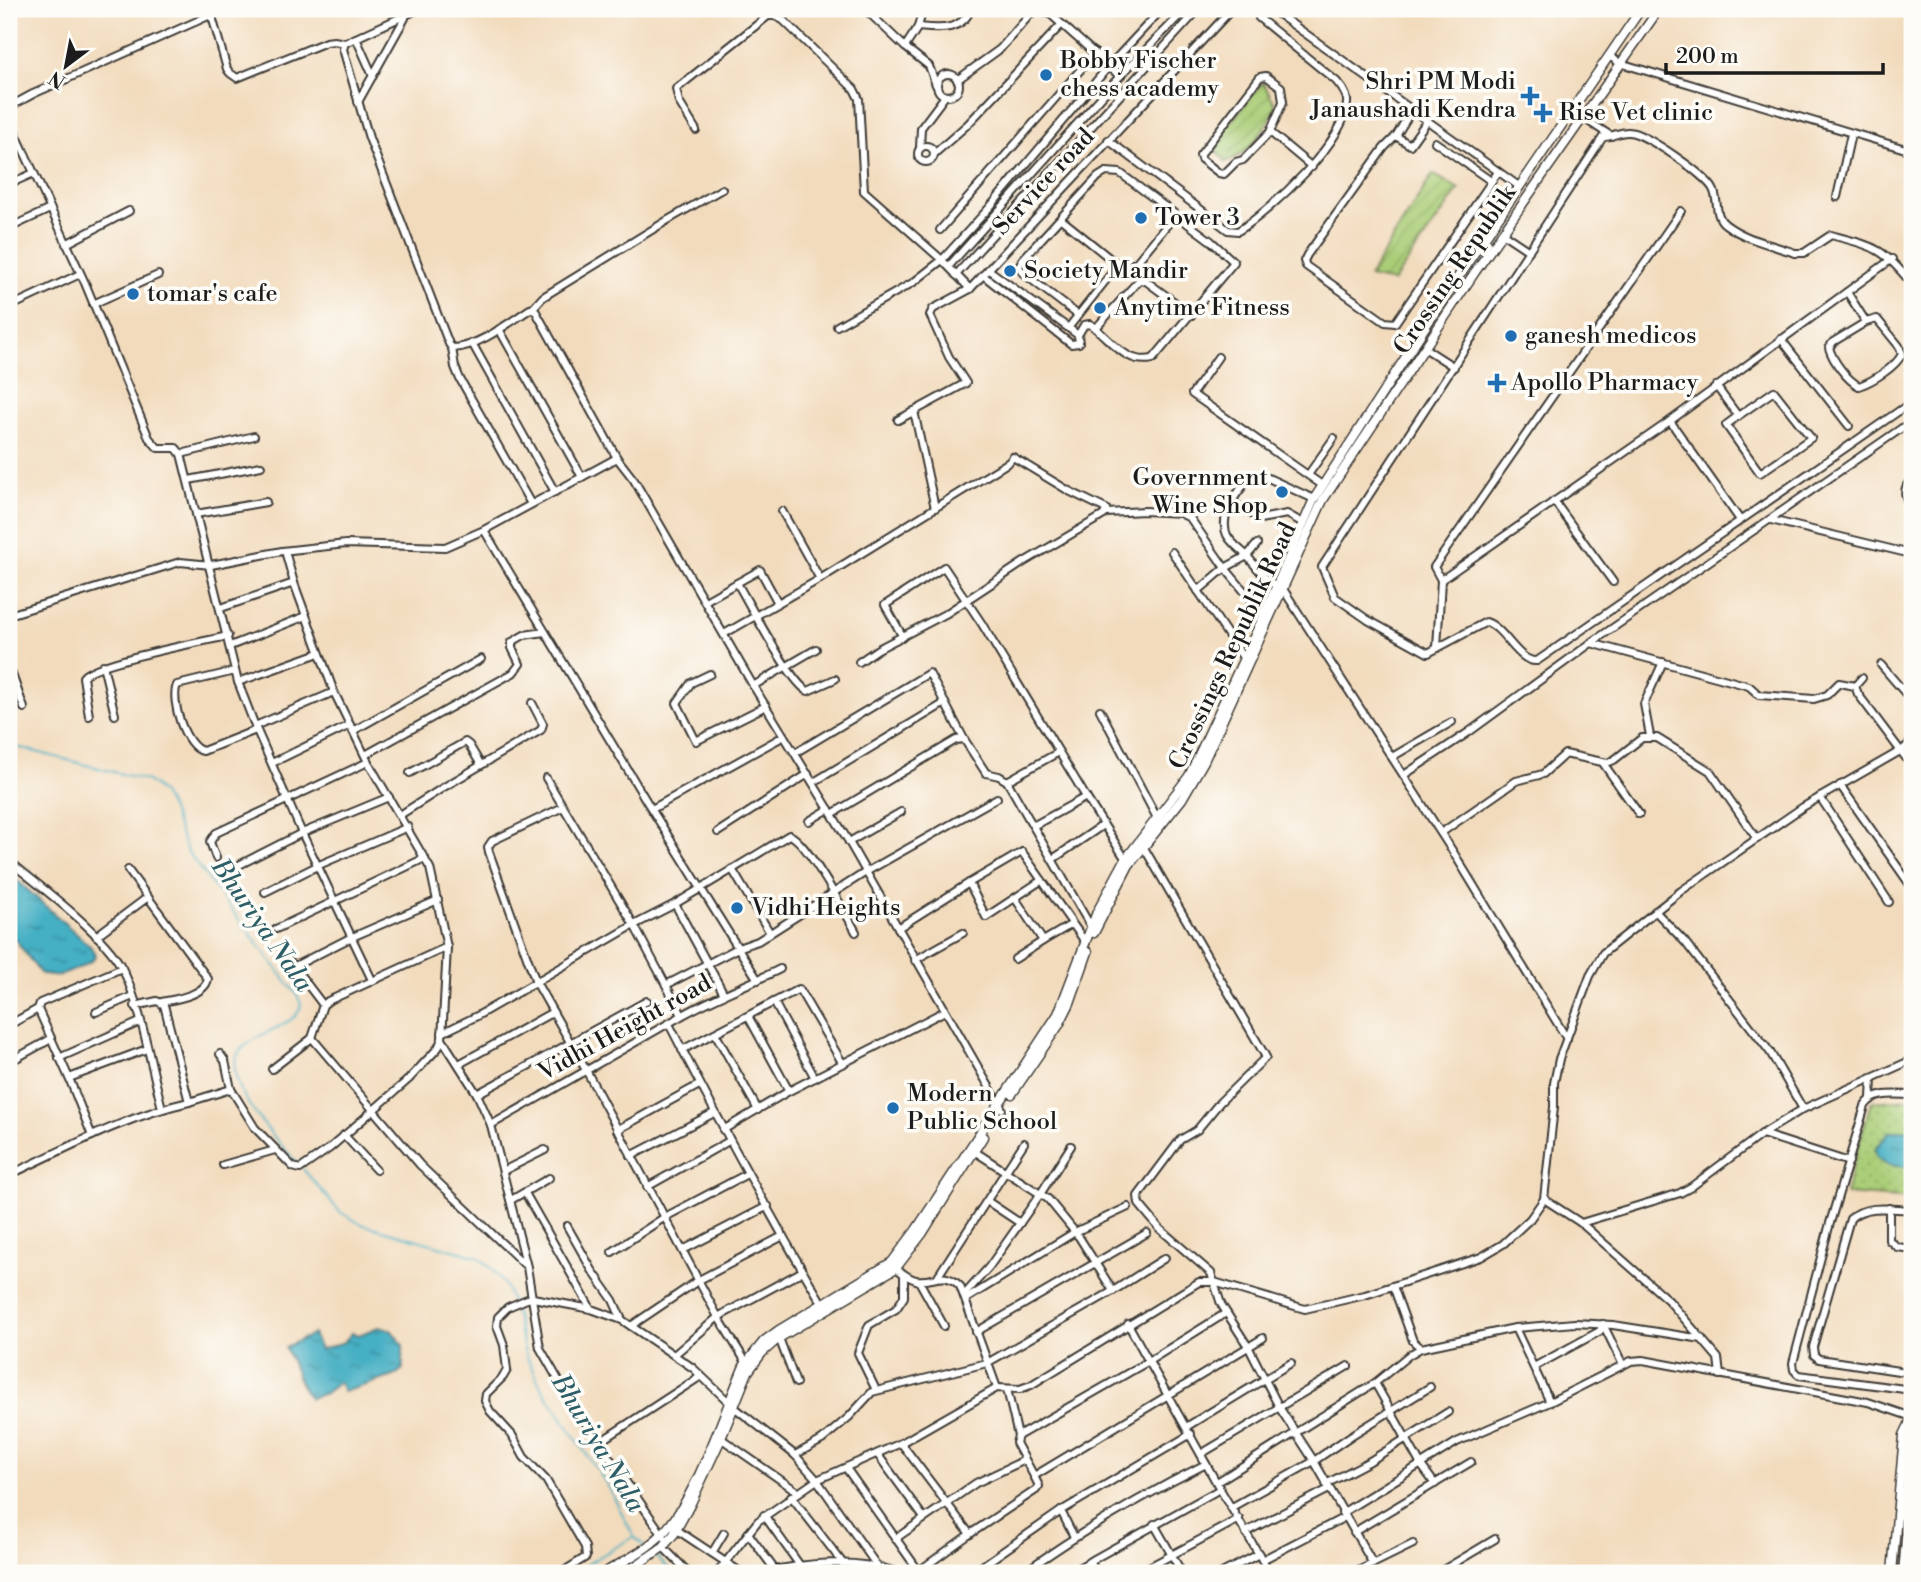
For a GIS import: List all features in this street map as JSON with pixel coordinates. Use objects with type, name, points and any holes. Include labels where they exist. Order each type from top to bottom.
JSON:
[{"type":"street","points":[[9,107],[216,11],[227,69],[237,78],[326,42],[345,43],[419,9]]},
{"type":"street","points":[[865,9],[929,66],[936,85],[939,92],[952,96],[957,91],[957,80],[952,75],[945,74],[939,78],[936,85]]},
{"type":"street","points":[[905,47],[918,27],[923,9]]},
{"type":"street","points":[[918,27],[954,27],[962,23],[971,9]]},
{"type":"street","points":[[957,80],[1000,49],[1036,9],[1051,10],[1061,25],[1120,76]]},
{"type":"street","points":[[837,326],[914,282],[942,260],[1108,66],[1162,9]]},
{"type":"street","points":[[949,266],[1120,76],[1186,9]]},
{"type":"street","points":[[956,275],[1199,9]]},
{"type":"street","name":"Service road","points":[[914,411],[966,383],[949,357],[930,315],[933,309],[970,289],[984,276],[1232,9]]},
{"type":"street","points":[[1108,140],[1232,232],[1251,222],[1312,167],[1328,145],[1345,113],[1346,94],[1336,81],[1259,18],[1263,9]]},
{"type":"street","points":[[1271,9],[1520,187]]},
{"type":"street","points":[[731,1404],[746,1362],[764,1342],[779,1330],[881,1270],[897,1257],[1001,1106],[1058,1014],[1111,884],[1189,776],[1264,615],[1280,587],[1303,523],[1451,288],[1641,9]]},
{"type":"street","name":"Crossing Republik","points":[[1321,493],[1426,349],[1502,233],[1659,9]]},
{"type":"street","points":[[358,102],[406,16]]},
{"type":"street","points":[[696,130],[676,96],[676,89],[768,16],[783,20],[854,89],[859,99],[864,191],[949,266],[970,289]]},
{"type":"street","points":[[945,96],[921,128],[918,155],[922,161],[930,161],[934,154],[968,124],[1061,25]]},
{"type":"street","points":[[356,38],[373,76]]},
{"type":"street","points":[[345,43],[343,49],[377,161],[452,348],[454,367],[531,504]]},
{"type":"street","points":[[940,230],[1095,54]]},
{"type":"street","points":[[1609,56],[1620,63],[1912,151]]},
{"type":"street","points":[[1266,76],[1281,87],[1283,102],[1270,132],[1243,160],[1236,162],[1224,174],[1200,159],[1260,77],[1266,76]]},
{"type":"street","points":[[1412,110],[1396,136],[1384,148],[1304,261],[1306,266],[1385,322],[1395,323],[1498,172]]},
{"type":"street","points":[[1582,117],[1612,137]]},
{"type":"street","points":[[9,119],[80,274],[149,438],[159,448],[176,448],[181,454],[211,565],[238,682],[302,833],[372,980]]},
{"type":"street","points":[[1396,136],[1410,145],[1427,121]]},
{"type":"street","points":[[1912,284],[1892,259],[1869,244],[1831,235],[1804,253],[1795,253],[1743,234],[1720,219],[1713,189],[1706,179],[1630,131],[1600,139],[1322,567],[1335,597],[1368,620],[1428,653],[1486,622],[1494,626],[1526,659],[1537,661],[1912,402]]},
{"type":"street","points":[[1270,132],[1312,167]]},
{"type":"street","points":[[1446,134],[1437,143],[1491,181]]},
{"type":"street","points":[[1837,197],[1852,134]]},
{"type":"street","points":[[920,148],[928,146],[934,154]]},
{"type":"street","points":[[1078,314],[1023,273],[1020,267],[1022,260],[1098,177],[1106,172],[1120,173],[1234,262],[1153,359],[1133,360],[1096,328],[1087,324],[1078,335]]},
{"type":"street","points":[[9,184],[34,173]]},
{"type":"street","points":[[452,348],[472,343],[499,329],[533,308],[543,297],[722,189]]},
{"type":"street","points":[[9,228],[50,209]]},
{"type":"street","points":[[66,244],[130,211]]},
{"type":"street","points":[[1437,648],[1441,580],[1434,567],[1681,211]]},
{"type":"street","points":[[1061,219],[1118,265],[1135,264],[1175,215]]},
{"type":"street","points":[[1502,233],[1529,251]]},
{"type":"street","points":[[1441,580],[1670,421],[1892,259]]},
{"type":"street","points":[[1135,264],[1140,271],[1140,279],[1192,315]]},
{"type":"street","points":[[1069,327],[1118,265]]},
{"type":"street","points":[[984,276],[1071,344],[1079,343],[1078,335],[1069,327],[989,270]]},
{"type":"street","points":[[9,307],[80,274]]},
{"type":"street","points":[[93,304],[158,275]]},
{"type":"street","points":[[1096,328],[1132,286],[1139,280],[1146,281]]},
{"type":"street","points":[[1847,292],[1866,322]]},
{"type":"street","points":[[533,308],[617,458],[634,480],[753,686],[814,782],[1001,1106]]},
{"type":"street","points":[[1877,319],[1884,324],[1902,354],[1899,360],[1859,386],[1853,383],[1829,348],[1833,342],[1866,322],[1877,319]]},
{"type":"street","points":[[499,329],[582,477]]},
{"type":"street","points":[[1781,339],[1849,426]]},
{"type":"street","points":[[472,343],[555,492]]},
{"type":"street","points":[[1426,349],[1454,367]]},
{"type":"street","points":[[1218,357],[1192,394],[1308,475],[1321,493]]},
{"type":"street","points":[[1716,386],[1738,416]]},
{"type":"street","points":[[1773,391],[1811,438],[1760,473],[1726,425],[1738,416],[1773,391]]},
{"type":"street","points":[[898,420],[914,411],[936,509]]},
{"type":"street","points":[[1670,421],[1740,520]]},
{"type":"street","points":[[1404,775],[1912,421]]},
{"type":"street","points":[[181,454],[254,436]]},
{"type":"street","points":[[1308,475],[1334,438]]},
{"type":"street","points":[[724,634],[936,509],[1013,457],[1069,491],[1103,506],[1106,513]]},
{"type":"street","points":[[9,615],[172,564],[211,565],[285,551],[346,544],[446,547],[484,530],[617,458]]},
{"type":"street","points":[[189,480],[261,466]]},
{"type":"street","points":[[1321,493],[1266,477],[1250,478],[1232,502],[1226,524],[1227,536],[1270,583],[1280,587],[1441,833],[1567,1039]]},
{"type":"street","points":[[1912,479],[1904,492],[1912,509]]},
{"type":"street","name":"Crossings Republik Road","points":[[626,1573],[663,1546],[731,1404],[754,1363],[779,1338],[896,1268],[922,1234],[1001,1106],[1065,1014],[1096,928],[1127,863],[1182,799],[1204,761],[1321,493]]},
{"type":"street","points":[[1554,501],[1613,582]]},
{"type":"street","points":[[196,514],[266,502]]},
{"type":"street","points":[[1232,502],[1260,519],[1287,514],[1303,523]]},
{"type":"street","points":[[859,662],[965,601],[1106,513],[1145,510],[1180,513],[1190,518],[1225,568],[1264,615]]},
{"type":"street","points":[[782,511],[820,579]]},
{"type":"street","points":[[1771,520],[1911,554]]},
{"type":"street","points":[[484,530],[699,888],[758,980]]},
{"type":"street","points":[[1198,591],[1225,568],[1247,556],[1257,544]]},
{"type":"street","points":[[285,551],[334,692],[367,759],[425,858],[438,900],[447,947],[442,1036],[477,1094],[491,1125],[527,1267],[540,1348],[571,1402],[661,1535],[663,1546],[689,1573]]},
{"type":"street","points":[[1172,552],[1244,659]]},
{"type":"street","points":[[903,637],[885,605],[944,567],[982,624],[1127,863]]},
{"type":"street","points":[[705,601],[760,570],[778,603]]},
{"type":"street","points":[[221,608],[294,583]]},
{"type":"street","points":[[737,583],[804,690],[835,679]]},
{"type":"street","points":[[230,646],[306,616]]},
{"type":"street","points":[[216,858],[210,842],[212,835],[367,759],[513,673],[520,664],[512,642],[524,635],[545,632]]},
{"type":"street","points":[[89,716],[83,675],[86,672],[103,665],[228,636]]},
{"type":"street","points":[[1591,643],[1751,687],[1759,695],[1814,699],[1827,695],[1839,684],[1855,686]]},
{"type":"street","points":[[753,686],[816,649]]},
{"type":"street","points":[[238,682],[319,653]]},
{"type":"street","points":[[272,763],[352,728],[481,659]]},
{"type":"street","points":[[1650,736],[1644,704],[1663,662]]},
{"type":"street","points":[[103,665],[115,715]]},
{"type":"street","points":[[1881,665],[1912,701]]},
{"type":"street","points":[[9,666],[24,708]]},
{"type":"street","points":[[236,671],[177,685],[175,690],[178,715],[192,745],[198,751],[334,692]]},
{"type":"street","points":[[795,753],[929,673],[964,739],[986,773],[1007,781],[1091,928]]},
{"type":"street","points":[[710,674],[691,683],[677,703],[696,741],[766,706]]},
{"type":"street","points":[[1855,686],[1862,678]]},
{"type":"street","points":[[1855,686],[1858,694],[1912,766]]},
{"type":"street","points":[[400,815],[543,728],[532,703]]},
{"type":"street","points":[[814,782],[945,703]]},
{"type":"street","points":[[1100,710],[1157,818]]},
{"type":"street","points":[[1392,757],[1452,722]]},
{"type":"street","points":[[652,809],[785,736]]},
{"type":"street","points":[[1441,833],[1516,781],[1543,774],[1565,754],[1571,753],[1603,763],[1614,760],[1642,738],[1650,736],[1657,737],[1710,771],[1757,839]]},
{"type":"street","points":[[809,821],[831,812],[956,740],[964,739]]},
{"type":"street","points":[[717,1573],[764,1515],[817,1480],[878,1455],[996,1388],[1020,1389],[1031,1385],[1199,1282],[1214,1282],[1305,1309],[1352,1299],[1492,1251],[1530,1219],[1544,1199],[1555,1083],[1567,1039],[1595,964],[1603,953],[1655,911],[1757,839],[1820,797],[1912,742]]},
{"type":"street","points":[[410,773],[465,743],[481,765]]},
{"type":"street","points":[[1007,781],[1059,752]]},
{"type":"street","points":[[1603,763],[1639,814]]},
{"type":"street","points":[[718,832],[808,774]]},
{"type":"street","points":[[546,778],[634,925],[682,1015]]},
{"type":"street","points":[[1840,785],[1911,886]]},
{"type":"street","points":[[237,866],[302,833],[389,797]]},
{"type":"street","points":[[1033,826],[1086,797]]},
{"type":"street","points":[[1820,797],[1889,902]]},
{"type":"street","points":[[666,985],[738,948],[758,941],[832,892],[997,798]]},
{"type":"street","points":[[563,807],[492,841],[488,847],[536,982],[718,1317],[746,1362]]},
{"type":"street","points":[[849,842],[901,812]]},
{"type":"street","points":[[1052,859],[1102,825]]},
{"type":"street","points":[[265,892],[319,865],[408,827]]},
{"type":"street","points":[[220,1054],[225,1061],[231,1089],[248,1120],[293,1167],[300,1169],[344,1135],[423,1066],[442,1036],[675,904],[786,836],[793,835],[813,861],[856,932]]},
{"type":"street","points":[[1143,846],[1266,1057],[1220,1102],[1197,1130],[1180,1140],[1138,1196],[1139,1204],[1160,1229],[1211,1273],[1226,1312],[1250,1348],[1279,1407],[1314,1461],[1373,1564]]},
{"type":"street","points":[[898,928],[1022,852],[1086,943]]},
{"type":"street","points":[[276,929],[425,858]]},
{"type":"street","points":[[9,861],[96,936],[115,956],[133,996],[162,1108]]},
{"type":"street","points":[[732,869],[770,933]]},
{"type":"street","points":[[128,870],[209,981],[206,986],[188,995],[135,1006]]},
{"type":"street","points":[[969,883],[986,916],[1042,880]]},
{"type":"street","points":[[96,936],[148,897]]},
{"type":"street","points":[[1015,898],[1043,941]]},
{"type":"street","points":[[295,966],[350,938],[438,900]]},
{"type":"street","points":[[675,904],[724,994]]},
{"type":"street","points":[[1655,911],[1685,942],[1770,1052],[1802,1109]]},
{"type":"street","points":[[1016,959],[1072,924]]},
{"type":"street","points":[[915,960],[963,933]]},
{"type":"street","points":[[272,1069],[312,1038],[323,1006],[372,980],[447,947]]},
{"type":"street","points":[[282,951],[323,1006]]},
{"type":"street","points":[[92,1136],[38,1009],[40,1003],[122,968]]},
{"type":"street","name":"Vidhi Height road","points":[[491,1125],[682,1015],[780,969]]},
{"type":"street","points":[[682,1050],[796,990],[801,990],[843,1064]]},
{"type":"street","points":[[96,1012],[133,996]]},
{"type":"street","points":[[477,1094],[647,1001]]},
{"type":"street","points":[[162,1002],[189,1102]]},
{"type":"street","points":[[774,1002],[815,1077]]},
{"type":"street","points":[[9,1025],[38,1009]]},
{"type":"street","points":[[723,1130],[815,1077],[945,1011]]},
{"type":"street","points":[[460,1064],[553,1012]]},
{"type":"street","points":[[748,1016],[789,1091]]},
{"type":"street","points":[[59,1058],[140,1022]]},
{"type":"street","points":[[669,1024],[713,1112],[823,1305]]},
{"type":"street","points":[[715,1033],[758,1110]]},
{"type":"street","points":[[312,1038],[420,1165],[527,1267]]},
{"type":"street","points":[[9,1062],[51,1039]]},
{"type":"street","points":[[69,1078],[147,1049]]},
{"type":"street","points":[[1581,1223],[1680,1193],[1762,1133],[1802,1109],[1912,1060]]},
{"type":"street","points":[[1872,1078],[1871,1098],[1865,1106],[1830,1223],[1793,1363],[1794,1370],[1799,1375],[1912,1390]]},
{"type":"street","points":[[617,1130],[699,1085]]},
{"type":"street","points":[[9,1175],[92,1136],[162,1108],[231,1089]]},
{"type":"street","points":[[1871,1098],[1912,1094]]},
{"type":"street","points":[[631,1156],[713,1112]]},
{"type":"street","points":[[1762,1133],[1849,1162]]},
{"type":"street","points":[[344,1135],[376,1170]]},
{"type":"street","points":[[647,1187],[729,1141]]},
{"type":"street","points":[[938,1276],[1024,1143]]},
{"type":"street","points":[[965,1296],[1020,1223],[1071,1146]]},
{"type":"street","points":[[223,1165],[275,1150]]},
{"type":"street","points":[[503,1171],[545,1150]]},
{"type":"street","points":[[974,1151],[1041,1193],[1075,1232],[1113,1291]]},
{"type":"street","points":[[612,1252],[665,1217],[747,1174]]},
{"type":"street","points":[[510,1200],[549,1178]]},
{"type":"street","points":[[525,1192],[591,1309]]},
{"type":"street","points":[[1544,1199],[1581,1223],[1669,1301],[1718,1358],[1720,1375]]},
{"type":"street","points":[[987,1201],[1020,1223]]},
{"type":"street","points":[[683,1250],[768,1206]]},
{"type":"street","points":[[965,1296],[1075,1232],[1128,1207]]},
{"type":"street","points":[[1912,1210],[1889,1208],[1864,1211],[1854,1214],[1850,1219],[1813,1347],[1814,1354],[1819,1359],[1912,1373]]},
{"type":"street","points":[[1889,1208],[1889,1240],[1897,1247],[1912,1249]]},
{"type":"street","points":[[567,1226],[613,1300],[622,1320]]},
{"type":"street","points":[[976,1332],[1147,1233]]},
{"type":"street","points":[[631,1326],[699,1280],[783,1236]]},
{"type":"street","points":[[795,1455],[822,1440],[876,1390],[987,1363],[1165,1258]]},
{"type":"street","points":[[896,1268],[904,1275],[919,1280],[938,1276],[956,1282],[965,1296],[996,1388]]},
{"type":"street","points":[[674,1355],[718,1317],[803,1271]]},
{"type":"street","points":[[876,1390],[858,1353],[869,1325],[896,1308],[904,1297],[904,1275]]},
{"type":"street","points":[[919,1280],[944,1326]]},
{"type":"street","points":[[1393,1286],[1413,1340],[1421,1348]]},
{"type":"street","points":[[561,1573],[586,1557],[585,1547],[546,1480],[524,1457],[512,1434],[485,1401],[486,1394],[506,1373],[504,1345],[496,1322],[510,1305],[533,1298],[591,1309],[622,1320],[702,1376],[731,1404],[795,1455],[817,1480],[877,1566]]},
{"type":"street","points":[[1018,1436],[1149,1361],[1226,1312]]},
{"type":"street","points":[[1069,1573],[1218,1485],[1375,1383],[1421,1348],[1515,1328],[1575,1323],[1603,1324],[1702,1339]]},
{"type":"street","points":[[1128,1324],[1270,1573]]},
{"type":"street","points":[[1603,1324],[1623,1365]]},
{"type":"street","points":[[1534,1367],[1600,1331],[1603,1324]]},
{"type":"street","points":[[1515,1328],[1550,1402]]},
{"type":"street","points":[[779,1338],[796,1383]]},
{"type":"street","points":[[1034,1476],[1263,1338]]},
{"type":"street","points":[[1222,1573],[1343,1515],[1457,1442],[1550,1402],[1631,1361],[1643,1360],[1868,1402],[1912,1418],[1905,1435],[1892,1573]]},
{"type":"street","points":[[1186,1427],[1291,1363]]},
{"type":"street","points":[[1201,1454],[1348,1366]]},
{"type":"street","points":[[1785,1386],[1794,1370]]},
{"type":"street","points":[[600,1442],[702,1376]]},
{"type":"street","points":[[1375,1383],[1421,1465],[1435,1484]]},
{"type":"street","points":[[1232,1507],[1314,1461],[1430,1388]]},
{"type":"street","points":[[846,1468],[917,1572],[1039,1486],[1016,1443],[1018,1436],[1007,1389]]},
{"type":"street","points":[[1246,1532],[1328,1486],[1448,1412]]},
{"type":"street","points":[[972,1573],[1061,1511],[1191,1434]]},
{"type":"street","points":[[718,1436],[798,1492]]},
{"type":"street","points":[[901,1443],[970,1534]]},
{"type":"street","points":[[878,1455],[924,1518]]},
{"type":"street","points":[[895,1539],[976,1483],[1025,1460]]},
{"type":"street","points":[[1354,1532],[1471,1462]]},
{"type":"street","points":[[1023,1573],[1074,1537],[1138,1498],[1206,1464]]},
{"type":"street","points":[[1903,1573],[1912,1474]]},
{"type":"street","points":[[791,1496],[842,1562]]},
{"type":"street","points":[[1061,1511],[1074,1537]]},
{"type":"street","points":[[764,1515],[801,1567]]},
{"type":"street","points":[[1138,1573],[1239,1519]]},
{"type":"street","points":[[1154,1524],[1182,1573]]},
{"type":"street","points":[[637,1564],[654,1542],[673,1528],[742,1573]]},
{"type":"street","points":[[712,1553],[724,1533]]},
{"type":"street","points":[[748,1533],[775,1570]]},
{"type":"street","points":[[1438,1573],[1495,1539]]},
{"type":"street","points":[[1354,1573],[1413,1544]]},
{"type":"street","points":[[1090,1561],[1097,1573]]},
{"type":"street","points":[[761,1573],[842,1562],[877,1566],[900,1573]]},
{"type":"street","points":[[622,1563],[626,1573]]},
{"type":"street","name":"Crossings Republik Road","points":[[604,1573],[622,1563],[637,1564]]},
{"type":"green space","points":[[1263,82],[1277,107],[1250,146],[1226,162],[1212,146]]},
{"type":"green space","points":[[1433,174],[1459,189],[1393,282],[1369,277]]},
{"type":"green space","points":[[1912,1099],[1912,1199],[1845,1194],[1871,1102]]},
{"type":"water","points":[[9,873],[92,948],[95,952],[94,959],[60,975],[40,973],[9,931]]},
{"type":"water","points":[[1912,1129],[1912,1168],[1889,1165],[1878,1158],[1875,1150],[1889,1132]]},
{"type":"water","points":[[378,1327],[391,1330],[403,1345],[403,1369],[394,1376],[343,1392],[339,1382],[325,1393],[310,1398],[285,1347],[313,1334],[320,1350],[344,1342],[352,1333],[359,1335]]},
{"type":"waterway","name":"Bhuriya Nala","points":[[9,745],[145,780],[161,793],[189,854],[297,995],[301,1004],[294,1018],[252,1040],[243,1048],[235,1065],[237,1080],[254,1112],[299,1165]]},
{"type":"waterway","name":"Bhuriya Nala","points":[[303,1169],[340,1212],[361,1224],[478,1257],[505,1285],[512,1303]]},
{"type":"waterway","name":"Bhuriya Nala","points":[[514,1308],[525,1353],[541,1387],[608,1486],[634,1537],[644,1546]]},
{"type":"waterway","points":[[572,1573],[633,1537]]},
{"type":"waterway","points":[[656,1557],[673,1573]]},
{"type":"place","name":"Bobby Fischer chess academy","points":[[1046,75]]},
{"type":"place","name":"Shri PM Modi Janaushadi Kendra","points":[[1530,96]]},
{"type":"place","name":"Rise Vet clinic","points":[[1543,113]]},
{"type":"place","name":"Tower 3","points":[[1141,218]]},
{"type":"place","name":"Society Mandir","points":[[1010,271]]},
{"type":"place","name":"tomar's cafe","points":[[133,294]]},
{"type":"place","name":"Anytime Fitness","points":[[1100,308]]},
{"type":"place","name":"ganesh medicos","points":[[1511,336]]},
{"type":"place","name":"Apollo Pharmacy","points":[[1497,383]]},
{"type":"place","name":"Government Wine Shop","points":[[1282,492]]},
{"type":"place","name":"Vidhi Heights","points":[[737,908]]},
{"type":"place","name":"Modern Public School","points":[[893,1108]]}]
